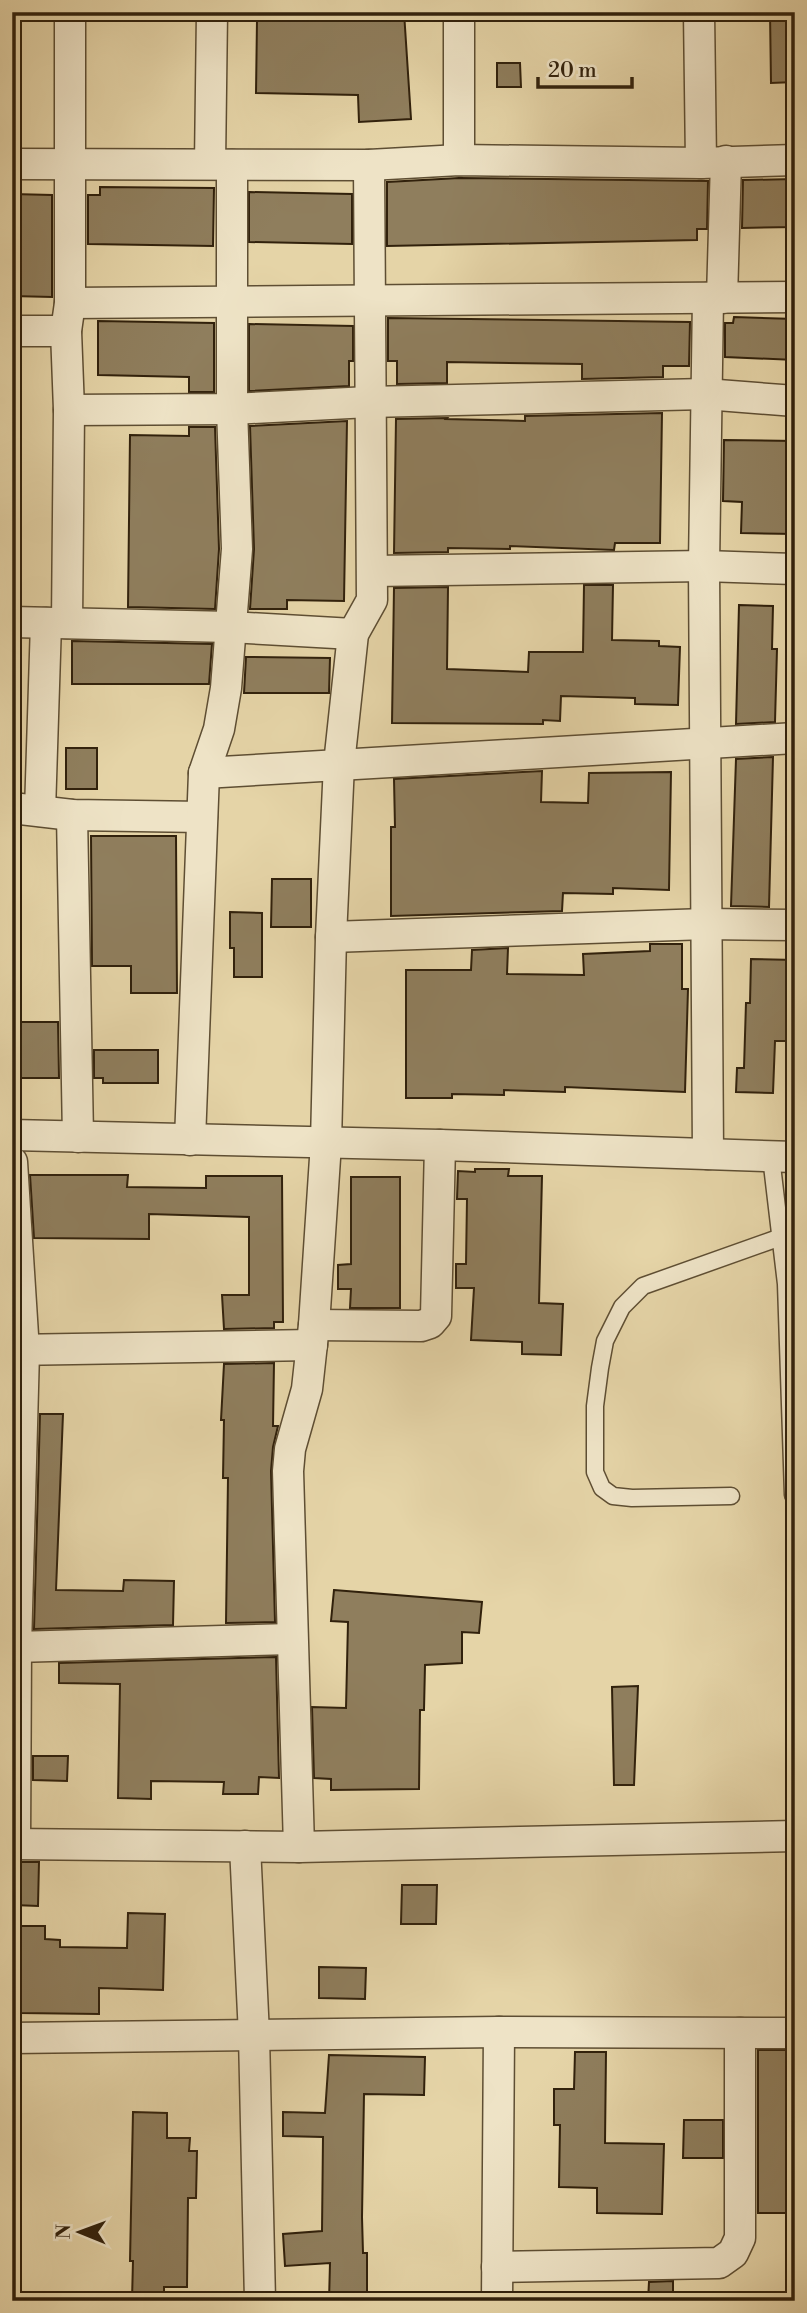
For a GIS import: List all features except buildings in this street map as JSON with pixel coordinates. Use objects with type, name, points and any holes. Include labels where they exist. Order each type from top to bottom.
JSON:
[{"type":"street","points":[[71,12],[68,163],[69,410],[56,623],[26,810],[72,815],[202,817]]},
{"type":"street","points":[[190,1140],[204,773],[219,729],[226,688],[237,549],[232,409],[234,303],[221,165],[212,12]]},
{"type":"street","points":[[459,12],[459,160]]},
{"type":"street","points":[[699,12],[714,162],[715,298],[705,394],[708,1154]]},
{"type":"street","points":[[12,164],[369,165],[459,160],[795,160]]},
{"type":"street","points":[[299,1847],[288,1471],[290,1449],[307,1389],[313,1335],[326,1143],[338,764],[353,634],[372,600],[369,165]]},
{"type":"street","points":[[12,331],[68,317],[234,303],[795,297]]},
{"type":"street","points":[[69,410],[232,409],[369,402],[705,394],[795,401]]},
{"type":"street","points":[[373,571],[704,566],[795,569]]},
{"type":"street","points":[[12,622],[230,627],[353,634]]},
{"type":"street","points":[[204,773],[795,738]]},
{"type":"street","points":[[72,815],[78,1137]]},
{"type":"street","points":[[331,937],[706,924],[795,925]]},
{"type":"street","points":[[12,1135],[440,1145],[783,1157]]},
{"type":"street","points":[[18,1351],[313,1335],[430,1323],[436,1316],[440,1145]]},
{"type":"street","points":[[12,1162],[18,1351],[14,1844],[299,1847],[795,1836]]},
{"type":"street","points":[[16,1647],[291,1639]]},
{"type":"street","points":[[245,1846],[254,2035],[260,2301]]},
{"type":"street","points":[[497,2301],[499,2032]]},
{"type":"street","points":[[12,2038],[499,2032],[795,2033]]},
{"type":"street","points":[[497,2267],[719,2263],[733,2253],[740,2238],[740,2033]]},
{"type":"lane","points":[[783,1157],[781,1237],[786,1284],[793,1495]]},
{"type":"lane","points":[[731,1496],[632,1498],[613,1496],[602,1488],[595,1472],[595,1406],[600,1368],[606,1341],[622,1307],[643,1286],[781,1237]]}]
